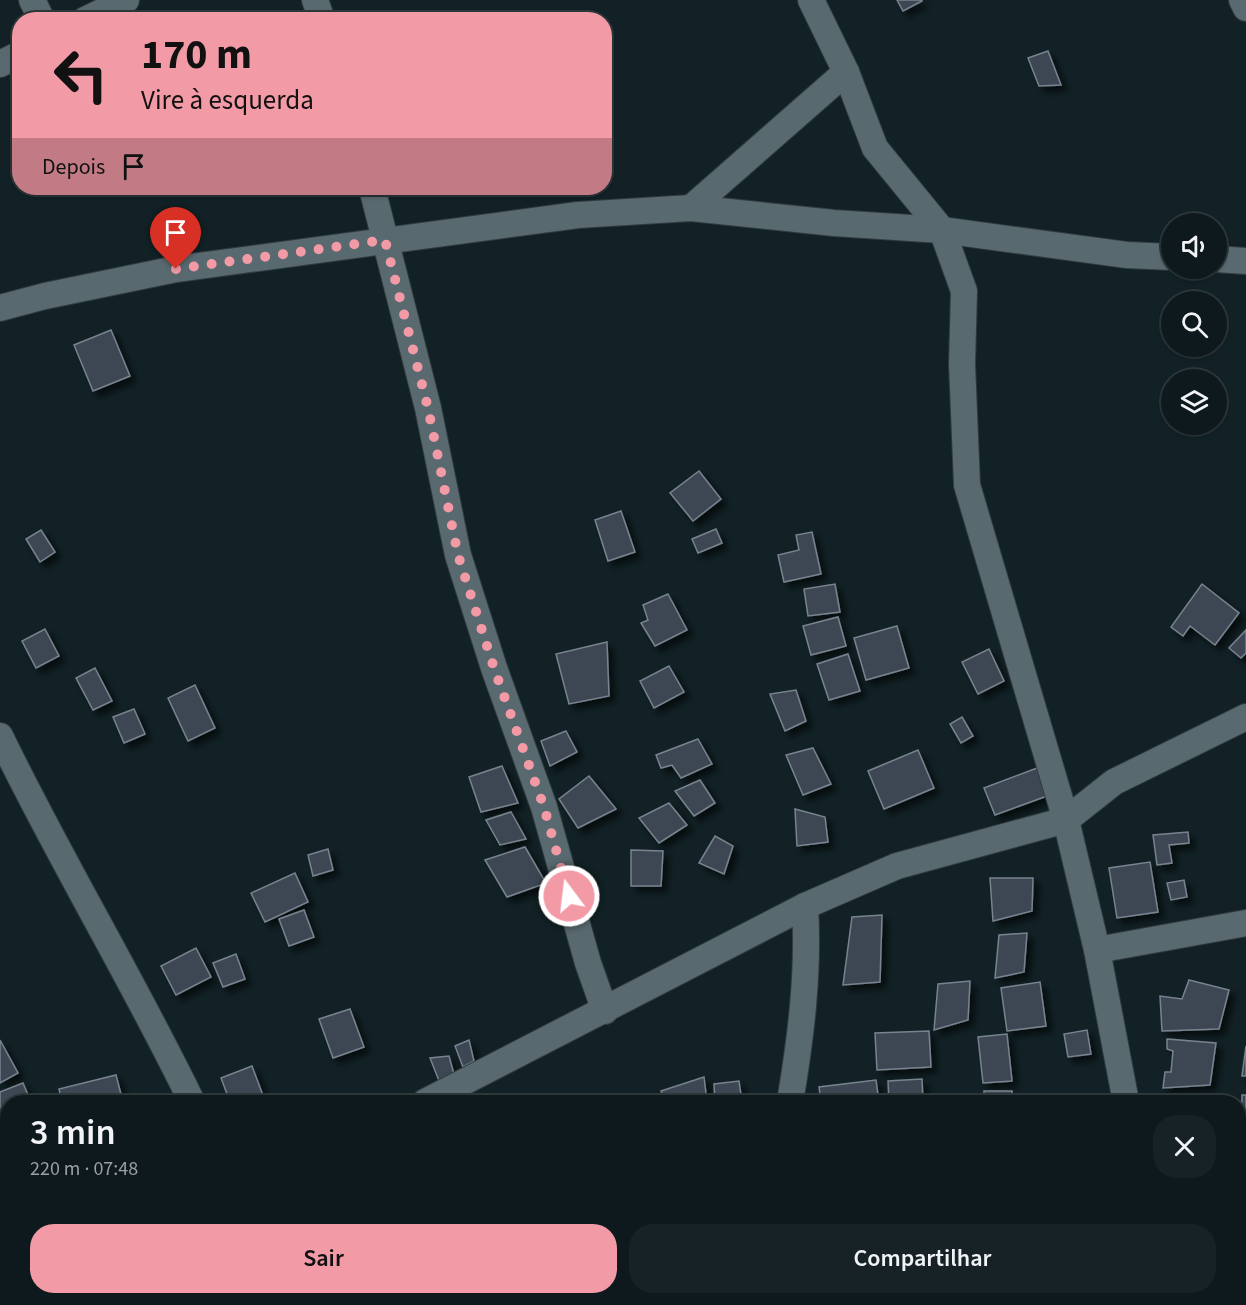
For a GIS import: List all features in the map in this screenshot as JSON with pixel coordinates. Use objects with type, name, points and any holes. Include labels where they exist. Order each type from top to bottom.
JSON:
[{"type":"street","points":[[101,12],[126,0]]},
{"type":"street","points":[[811,0],[846,72],[875,148],[942,230],[964,291],[962,364],[967,485],[1066,820],[1096,950],[1125,1095]]},
{"type":"street","points":[[1242,0],[1246,8]]},
{"type":"street","points":[[691,208],[846,72]]},
{"type":"street","points":[[374,195],[428,408],[458,555],[494,668],[544,807],[588,963],[605,1011]]},
{"type":"street","points":[[0,308],[45,296],[176,269],[578,215],[691,208],[834,223],[942,230],[1127,255],[1161,257]]},
{"type":"street","points":[[1227,260],[1246,261]]},
{"type":"street","points":[[439,1095],[805,906],[897,866],[1066,820],[1114,782],[1246,717]]},
{"type":"street","points":[[0,736],[27,791],[147,1010],[189,1095]]},
{"type":"street","points":[[791,1095],[803,1020],[807,941],[805,906]]},
{"type":"street","points":[[1096,950],[1246,923]]},
{"type":"building","points":[[897,0],[922,0],[922,1],[903,11]]},
{"type":"building","points":[[1048,51],[1061,85],[1039,86],[1028,58]]},
{"type":"building","points":[[111,330],[130,376],[93,391],[74,345]]},
{"type":"building","points":[[699,471],[721,499],[693,521],[670,493]]},
{"type":"building","points":[[621,511],[635,552],[608,561],[595,520]]},
{"type":"building","points":[[716,529],[722,543],[698,553],[692,539]]},
{"type":"building","points":[[41,530],[55,552],[40,562],[26,539]]},
{"type":"building","points":[[812,532],[821,574],[784,582],[778,555],[799,550],[796,535]]},
{"type":"building","points":[[835,584],[840,612],[808,616],[804,589]]},
{"type":"building","points":[[1202,584],[1239,613],[1215,645],[1190,626],[1183,636],[1171,627]]},
{"type":"building","points":[[668,594],[687,630],[655,646],[641,623],[648,620],[643,605]]},
{"type":"building","points":[[838,617],[846,646],[811,655],[803,626]]},
{"type":"building","points":[[897,626],[909,668],[866,680],[854,638]]},
{"type":"building","points":[[45,629],[59,656],[36,668],[22,641]]},
{"type":"building","points":[[1246,630],[1246,653],[1241,658],[1229,648]]},
{"type":"building","points":[[607,642],[609,696],[569,704],[556,654]]},
{"type":"building","points":[[989,649],[1004,681],[978,694],[962,662]]},
{"type":"building","points":[[848,654],[860,691],[829,700],[817,664]]},
{"type":"building","points":[[669,666],[684,692],[654,708],[640,681]]},
{"type":"building","points":[[95,668],[112,701],[93,710],[76,678]]},
{"type":"building","points":[[195,685],[215,728],[188,741],[168,698]]},
{"type":"building","points":[[796,690],[806,721],[785,731],[770,694]]},
{"type":"building","points":[[134,709],[145,734],[124,743],[113,717]]},
{"type":"building","points":[[962,717],[973,736],[961,743],[950,724]]},
{"type":"building","points":[[566,731],[577,752],[550,766],[541,741]]},
{"type":"building","points":[[698,739],[712,764],[681,778],[672,765],[661,768],[656,755]]},
{"type":"building","points":[[813,748],[831,784],[803,795],[786,755]]},
{"type":"building","points":[[918,750],[934,788],[884,809],[868,771]]},
{"type":"building","points":[[502,766],[518,803],[481,812],[469,777]]},
{"type":"building","points":[[1037,768],[1047,796],[995,815],[984,788]]},
{"type":"building","points":[[589,776],[616,809],[578,828],[559,799]]},
{"type":"building","points":[[700,780],[715,803],[694,816],[675,791]]},
{"type":"building","points":[[669,803],[687,825],[659,843],[639,818]]},
{"type":"building","points":[[795,809],[825,817],[828,842],[797,846]]},
{"type":"building","points":[[511,812],[526,839],[500,845],[486,820]]},
{"type":"building","points":[[1188,832],[1189,843],[1169,845],[1172,863],[1157,865],[1153,835]]},
{"type":"building","points":[[715,836],[733,846],[724,874],[699,863]]},
{"type":"building","points":[[525,847],[546,883],[507,897],[485,860]]},
{"type":"building","points":[[328,849],[333,870],[313,876],[308,855]]},
{"type":"building","points":[[631,850],[663,851],[661,886],[631,886]]},
{"type":"building","points":[[1150,862],[1158,912],[1117,918],[1109,868]]},
{"type":"building","points":[[295,873],[308,902],[265,922],[251,893]]},
{"type":"building","points":[[990,878],[1033,878],[1032,911],[993,921]]},
{"type":"building","points":[[1184,880],[1187,897],[1171,900],[1167,883]]},
{"type":"building","points":[[304,910],[314,937],[289,946],[279,919]]},
{"type":"building","points":[[882,915],[880,982],[843,985],[852,917]]},
{"type":"building","points":[[1027,933],[1024,972],[995,978],[999,935]]},
{"type":"building","points":[[196,948],[211,977],[176,995],[161,966]]},
{"type":"building","points":[[236,954],[245,979],[223,987],[213,963]]},
{"type":"building","points":[[1189,980],[1229,990],[1219,1029],[1162,1031],[1160,996],[1182,999]]},
{"type":"building","points":[[970,981],[968,1020],[934,1030],[938,984]]},
{"type":"building","points":[[1040,982],[1046,1026],[1007,1031],[1001,988]]},
{"type":"building","points":[[350,1009],[364,1047],[333,1058],[319,1019]]},
{"type":"building","points":[[1087,1030],[1091,1054],[1068,1057],[1064,1034]]},
{"type":"building","points":[[929,1031],[931,1067],[877,1070],[875,1033]]},
{"type":"building","points":[[1007,1034],[1012,1081],[983,1083],[978,1037]]},
{"type":"building","points":[[1167,1039],[1216,1043],[1210,1085],[1163,1088],[1165,1072],[1171,1072],[1173,1051],[1167,1049]]},
{"type":"building","points":[[0,1040],[18,1073],[0,1083]]},
{"type":"building","points":[[469,1040],[474,1061],[463,1067],[455,1046]]},
{"type":"building","points":[[1246,1046],[1246,1076],[1242,1076]]},
{"type":"building","points":[[449,1056],[455,1078],[441,1086],[430,1058]]},
{"type":"building","points":[[252,1066],[263,1095],[227,1095],[221,1078]]},
{"type":"building","points":[[116,1075],[121,1095],[60,1095],[59,1089]]},
{"type":"building","points":[[704,1077],[706,1095],[662,1095],[661,1091]]},
{"type":"building","points":[[922,1079],[923,1095],[889,1095],[888,1081]]},
{"type":"building","points":[[876,1080],[878,1095],[820,1095],[819,1087]]},
{"type":"building","points":[[739,1081],[741,1095],[715,1095],[714,1084]]},
{"type":"building","points":[[23,1083],[28,1095],[0,1095],[0,1092]]},
{"type":"building","points":[[984,1091],[1012,1091],[1012,1095],[984,1095]]},
{"type":"route","points":[[176,269],[385,240],[428,408],[458,555],[494,668],[544,807],[569,896]]}]
